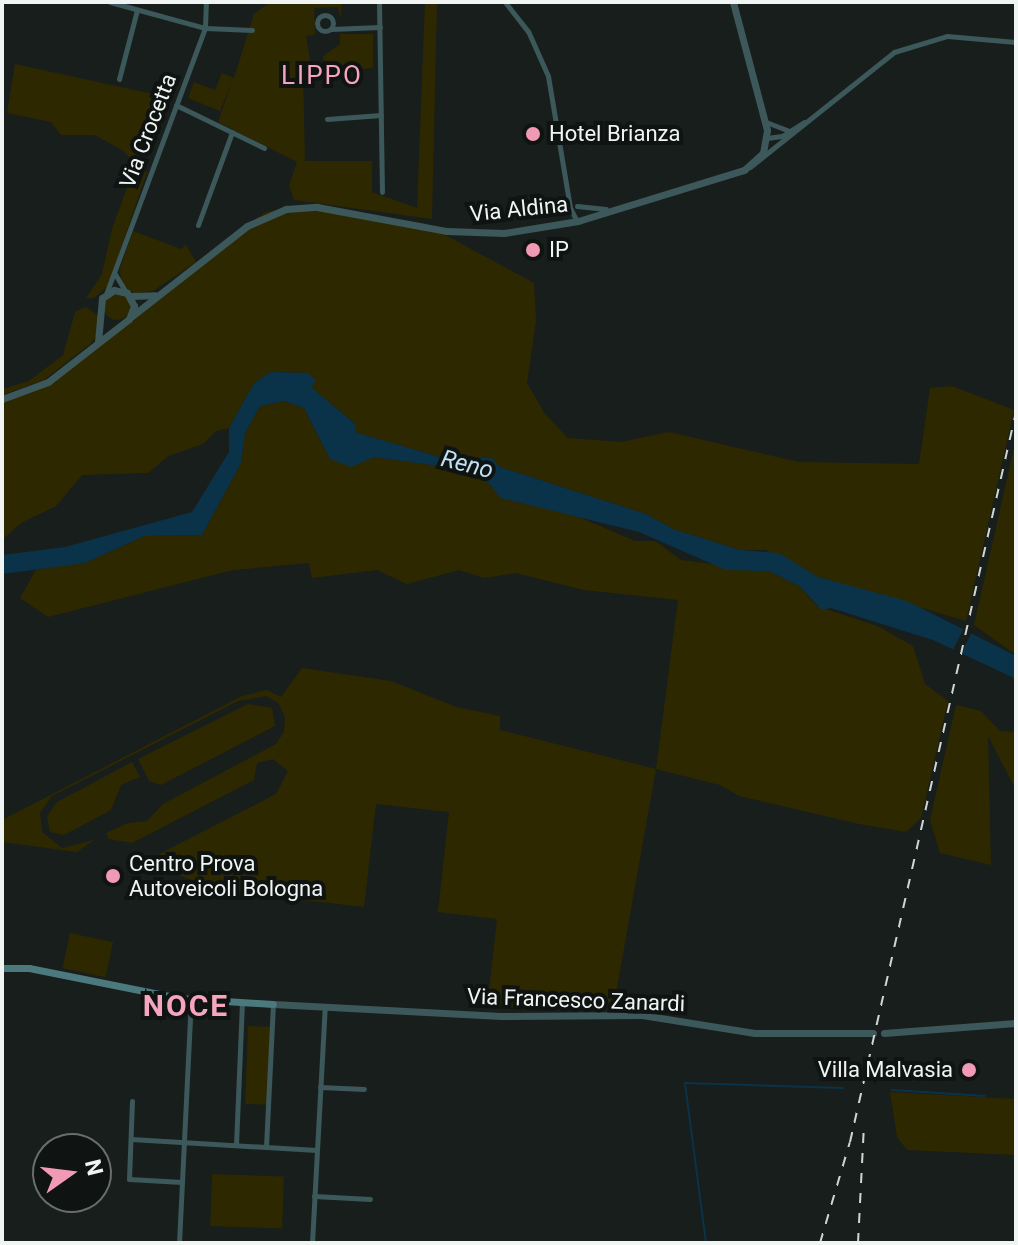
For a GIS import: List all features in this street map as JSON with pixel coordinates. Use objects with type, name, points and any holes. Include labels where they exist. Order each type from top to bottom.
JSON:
[{"type":"main road","name":"Via Francesco Zanardi","points":[[2,968],[29,968],[191,999],[273,1004]]},
{"type":"street","points":[[110,2],[205,28],[252,30]]},
{"type":"street","points":[[119,79],[142,2]]},
{"type":"street","name":"Via Crocetta","points":[[106,294],[205,28],[206,2]]},
{"type":"street","points":[[379,2],[382,192]]},
{"type":"street","points":[[505,2],[544,61],[578,221]]},
{"type":"street","points":[[733,2],[766,122],[767,138],[761,156],[744,170]]},
{"type":"street","points":[[331,29],[380,27]]},
{"type":"street","name":"Via Aldina","points":[[132,316],[247,226],[296,208],[329,209],[472,234],[578,221],[744,170],[769,157],[883,58],[924,40],[969,34],[1016,42]]},
{"type":"street","points":[[176,105],[264,148]]},
{"type":"street","name":"Via Aldina","points":[[767,138],[790,130],[818,112]]},
{"type":"street","points":[[327,119],[381,115]]},
{"type":"street","points":[[766,122],[790,130]]},
{"type":"street","points":[[198,225],[232,132]]},
{"type":"street","points":[[574,207],[592,211],[627,207]]},
{"type":"street","points":[[548,227],[574,207]]},
{"type":"street","points":[[2,399],[48,382],[117,324],[132,316],[128,294],[115,271]]},
{"type":"street","name":"Via Aldina","points":[[128,294],[150,297],[174,284]]},
{"type":"street","points":[[98,342],[103,316],[100,303],[106,294],[128,294]]},
{"type":"street","points":[[103,316],[117,324]]},
{"type":"street","points":[[179,1243],[191,999]]},
{"type":"street","points":[[236,1145],[242,1002]]},
{"type":"street","points":[[266,1147],[273,1004]]},
{"type":"street","name":"Via Francesco Zanardi","points":[[273,1004],[501,1016],[642,1015],[755,1033],[873,1033]]},
{"type":"street","points":[[312,1243],[325,1006]]},
{"type":"street","points":[[884,1033],[1016,1023]]},
{"type":"street","points":[[320,1087],[364,1089]]},
{"type":"street","points":[[132,1101],[129,1179],[182,1182]]},
{"type":"street","points":[[131,1139],[317,1150]]},
{"type":"street","points":[[314,1196],[370,1199]]},
{"type":"shaded area","points":[[270,2],[341,2],[341,19],[338,7],[314,8],[315,35],[306,36],[311,66],[323,66],[323,56],[340,44],[340,34],[373,34],[373,68],[303,74],[305,161],[372,161],[372,192],[417,208],[425,2],[437,2],[432,219],[294,200],[289,186],[297,162],[218,122],[233,79],[220,111],[188,98],[194,82],[215,90],[222,73],[234,78],[254,14]]},
{"type":"shaded area","points":[[15,64],[162,96],[136,163],[147,172],[108,286],[94,298],[86,298],[102,274],[112,229],[135,166],[125,152],[95,135],[61,135],[51,122],[7,113]]},
{"type":"shaded area","points":[[297,207],[423,223],[534,283],[536,321],[527,383],[545,414],[568,438],[621,442],[669,432],[799,462],[919,464],[930,388],[952,386],[1014,410],[966,621],[818,577],[766,550],[740,550],[673,529],[646,514],[500,467],[492,458],[443,458],[354,432],[355,424],[311,387],[309,373],[271,372],[254,383],[229,428],[216,431],[203,444],[168,456],[148,473],[82,475],[56,506],[21,523],[2,540],[2,402],[52,383],[221,243],[266,212]]},
{"type":"shaded area","points":[[133,231],[181,249],[186,245],[196,262],[153,291],[134,293],[124,286],[119,271]]},
{"type":"shaded area","points":[[117,294],[126,298],[130,307],[126,316],[117,320],[108,316],[104,307],[108,298]]},
{"type":"shaded area","points":[[86,307],[100,317],[97,336],[90,344],[44,380],[2,395],[2,389],[29,381],[63,355],[75,312]]},
{"type":"shaded area","points":[[284,401],[304,408],[330,459],[351,466],[374,457],[453,468],[485,479],[501,498],[574,515],[635,541],[655,541],[681,560],[769,571],[799,586],[817,606],[877,626],[913,646],[925,684],[948,701],[921,818],[906,832],[859,824],[739,796],[720,785],[656,769],[678,600],[584,590],[516,573],[484,578],[459,570],[407,584],[377,570],[312,578],[309,563],[233,570],[48,617],[20,598],[37,568],[85,563],[144,536],[202,535],[241,463],[245,433],[260,406]]},
{"type":"shaded area","points":[[1016,439],[1016,655],[974,625]]},
{"type":"shaded area","points":[[302,668],[391,681],[456,707],[500,716],[500,730],[656,769],[613,1010],[487,1008],[497,919],[438,912],[449,812],[376,804],[364,907],[226,891],[142,863],[276,794],[288,771],[273,759],[257,763],[254,780],[132,843],[109,839],[106,833],[128,823],[147,821],[163,804],[276,744],[284,732],[285,717],[278,703],[266,696],[238,701],[52,796],[40,813],[42,832],[62,848],[94,840],[77,852],[2,842],[2,820],[242,696],[267,690],[281,697]]},
{"type":"shaded area","points":[[248,704],[272,708],[275,726],[161,785],[149,781],[138,759]]},
{"type":"shaded area","points":[[956,705],[981,711],[1000,731],[1016,732],[1016,790],[988,736],[991,865],[940,853],[930,820]]},
{"type":"shaded area","points":[[132,762],[140,777],[121,785],[111,810],[64,835],[50,832],[47,816],[57,802]]},
{"type":"shaded area","points":[[70,933],[113,942],[106,977],[63,968]]},
{"type":"shaded area","points":[[248,1026],[271,1027],[268,1105],[245,1104]]},
{"type":"shaded area","points":[[890,1092],[1016,1099],[1016,1155],[907,1150],[897,1137]]},
{"type":"shaded area","points":[[212,1174],[284,1177],[282,1228],[210,1226]]},
{"type":"water","name":"Reno","points":[[271,372],[309,373],[316,381],[311,387],[355,424],[355,432],[443,458],[492,458],[500,467],[646,514],[673,529],[740,550],[779,553],[818,577],[907,601],[1016,656],[1016,679],[933,640],[831,608],[822,610],[799,586],[769,571],[726,570],[639,532],[501,498],[485,479],[453,468],[374,457],[351,467],[330,459],[304,408],[284,401],[260,406],[245,433],[241,463],[202,535],[144,536],[85,563],[2,574],[2,555],[65,547],[192,512],[229,452],[229,428],[254,383]]},
{"type":"pier","points":[[965,626],[973,630],[958,659],[950,655]]},
{"type":"waterway","points":[[706,1243],[685,1083],[843,1088]]},
{"type":"waterway","points":[[892,1090],[985,1096]]},
{"type":"railway","points":[[820,1243],[850,1142],[1016,412]]},
{"type":"railway","points":[[858,1243],[864,1126]]},
{"type":"place","name":"Hotel Brianza","points":[[533,134]]},
{"type":"place","name":"IP","points":[[533,250]]},
{"type":"place","name":"Centro Prova Autoveicoli Bologna","points":[[113,876]]},
{"type":"place","name":"Villa Malvasia","points":[[969,1070]]},
{"type":"district","name":"LIPPO","points":[[322,76]]},
{"type":"district","name":"NOCE","points":[[186,1006]]}]
